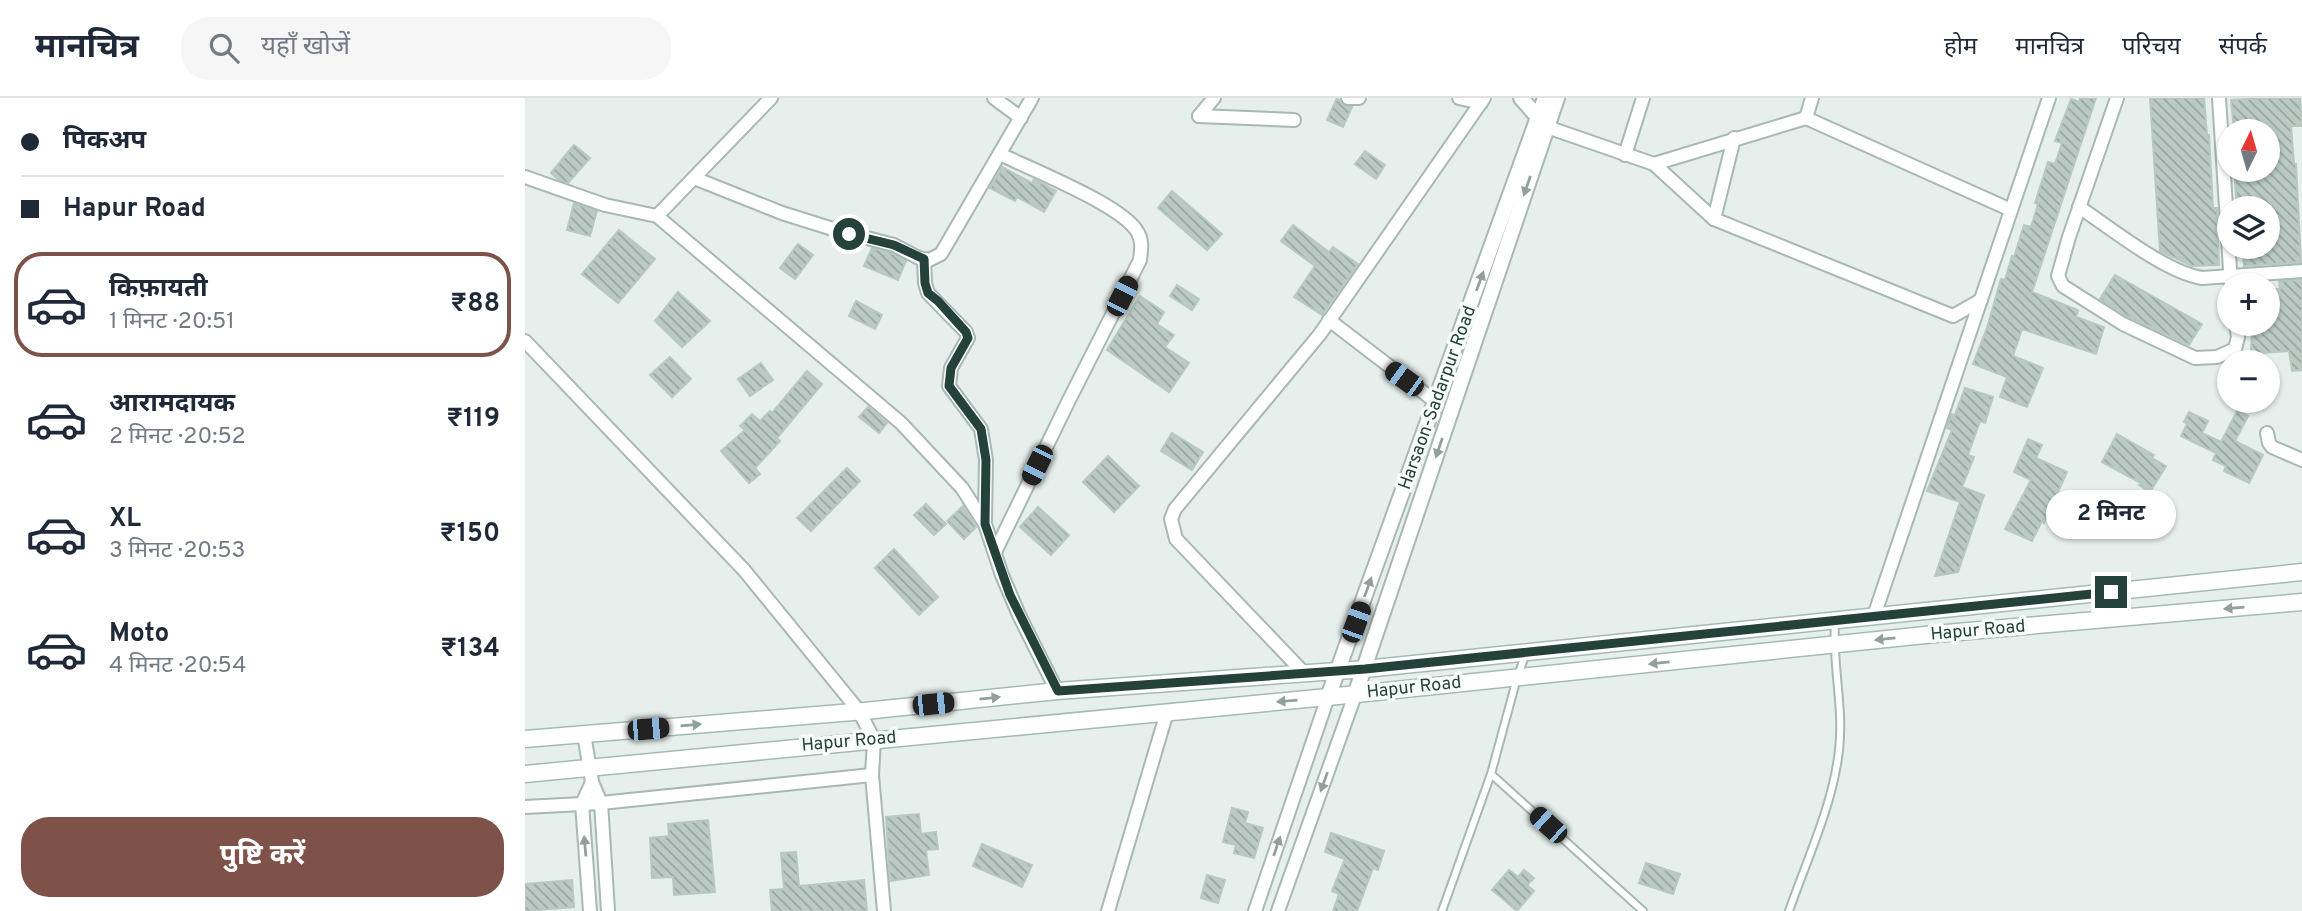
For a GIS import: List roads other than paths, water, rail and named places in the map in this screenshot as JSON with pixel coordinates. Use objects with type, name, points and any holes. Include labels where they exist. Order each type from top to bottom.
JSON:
[{"type":"main road","name":"Hapur Road","points":[[525,739],[859,712],[1058,691],[1365,669],[2300,570]]},
{"type":"main road","name":"Hapur Road","points":[[525,774],[590,775],[874,740],[1355,695],[1833,645],[2302,602]]},
{"type":"street","points":[[657,216],[771,98]]},
{"type":"street","points":[[994,98],[1021,118]]},
{"type":"street","points":[[694,178],[782,213],[894,245],[924,259],[936,258],[941,254],[1032,98]]},
{"type":"street","points":[[1214,98],[1199,116],[1294,120]]},
{"type":"street","points":[[1348,98],[1359,98]]},
{"type":"street","points":[[1304,673],[1176,539],[1171,519],[1175,509],[1329,320],[1482,100],[1459,98]]},
{"type":"street","points":[[1521,98],[1542,123],[1654,164],[1714,219],[1953,316],[1981,300]]},
{"type":"street","name":"Harsaon-Sadarpur Road","points":[[1355,695],[1542,123],[1545,98]]},
{"type":"street","name":"Harsaon-Sadarpur Road","points":[[1328,697],[1542,123],[1557,98]]},
{"type":"street","points":[[1625,155],[1643,98]]},
{"type":"street","points":[[1806,118],[1812,98]]},
{"type":"street","points":[[1874,616],[2049,98]]},
{"type":"street","points":[[2117,98],[2058,276],[2063,286],[2123,324],[2195,358],[2217,357],[2235,349],[2238,336]]},
{"type":"street","points":[[2219,98],[2231,273]]},
{"type":"street","points":[[1654,164],[1806,118],[2011,210]]},
{"type":"street","points":[[1714,219],[1734,138]]},
{"type":"street","points":[[995,552],[1140,260],[1142,246],[1134,228],[1122,217],[1094,199],[1000,154]]},
{"type":"street","points":[[525,177],[605,205],[657,216],[901,423],[962,488],[985,524],[1019,615],[1058,691]]},
{"type":"street","points":[[2079,207],[2172,269],[2202,278],[2217,279]]},
{"type":"street","points":[[924,259],[928,293],[966,332],[968,338],[951,368],[949,386],[981,429],[986,460],[985,524]]},
{"type":"street","points":[[2280,274],[2302,271]]},
{"type":"street","points":[[1329,320],[1436,402]]},
{"type":"street","points":[[525,341],[744,570],[859,712],[874,740],[872,775],[884,911]]},
{"type":"street","points":[[2267,433],[2272,447],[2302,460]]},
{"type":"street","points":[[1278,911],[1355,695]]},
{"type":"street","points":[[1255,911],[1328,697]]},
{"type":"street","points":[[1108,911],[1167,712]]},
{"type":"street","points":[[584,734],[590,775],[601,803],[608,911]]},
{"type":"street","points":[[590,775],[582,804],[590,911]]},
{"type":"street","points":[[525,807],[601,803],[872,775]]},
{"type":"lane","points":[[1789,911],[1819,826],[1837,760],[1840,725],[1833,645],[1835,621]]},
{"type":"lane","points":[[1443,911],[1491,774],[1517,678],[1527,652]]},
{"type":"lane","points":[[1491,774],[1643,911]]}]
